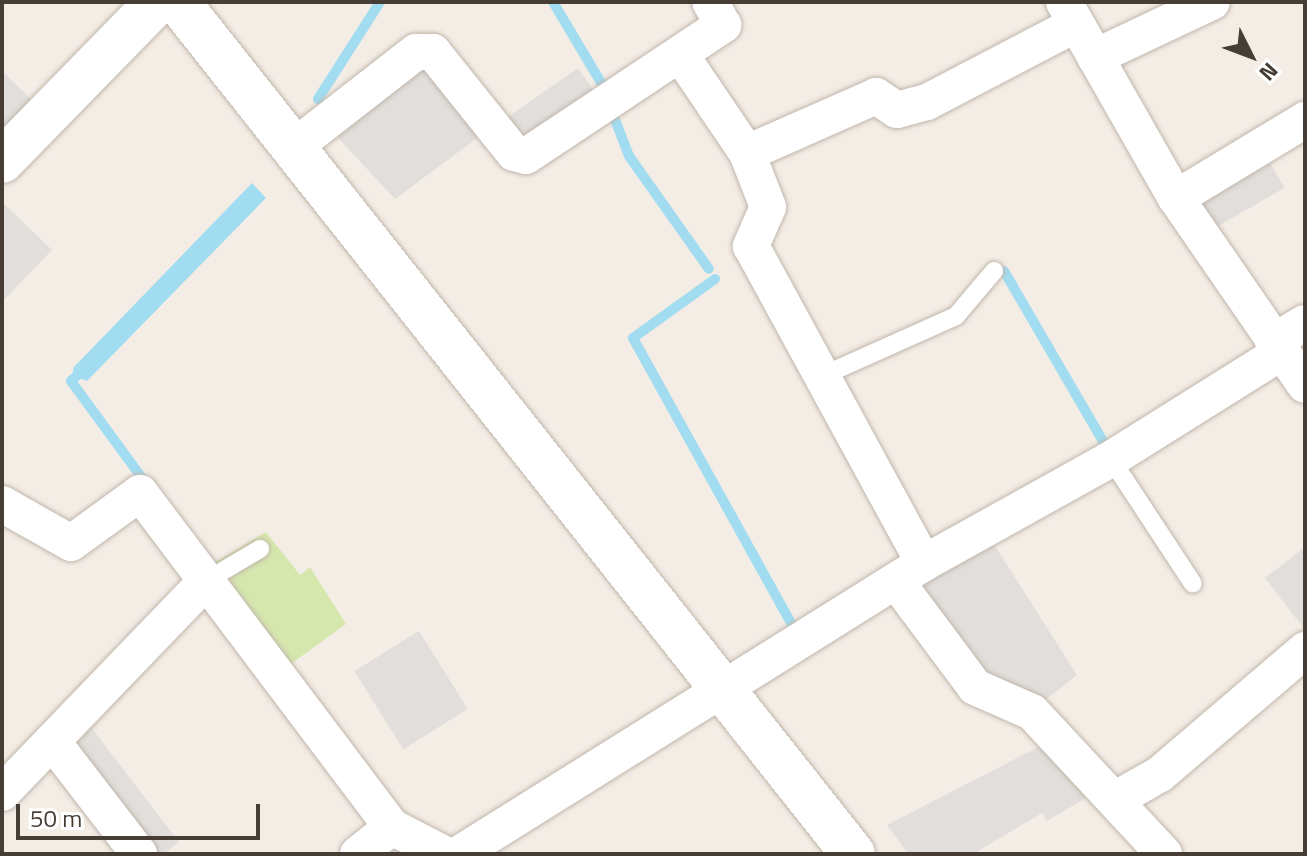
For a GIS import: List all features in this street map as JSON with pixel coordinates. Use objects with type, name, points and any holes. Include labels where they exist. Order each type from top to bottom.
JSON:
[{"type":"street","points":[[2,161],[157,2]]},
{"type":"street","points":[[178,2],[853,854]]},
{"type":"street","points":[[294,147],[416,52],[433,52],[514,153],[526,156],[723,25],[710,2]]},
{"type":"street","points":[[1095,57],[1212,2]]},
{"type":"street","points":[[747,153],[876,96],[897,110],[927,102],[1070,13],[1176,198],[1276,348],[1305,385]]},
{"type":"street","points":[[680,54],[747,153],[768,207],[751,246],[822,376],[910,572],[975,687],[1032,712],[1164,854]]},
{"type":"street","points":[[1176,198],[1305,120]]},
{"type":"street","points":[[459,854],[910,572],[1111,459],[1276,348],[1305,323]]},
{"type":"street","points":[[2,504],[71,543],[140,493],[407,839],[444,854]]},
{"type":"street","points":[[2,793],[206,581]]},
{"type":"street","points":[[1116,799],[1160,774],[1305,650]]},
{"type":"street","points":[[52,741],[139,854]]},
{"type":"street","points":[[358,854],[407,839]]},
{"type":"lane","points":[[822,376],[956,316],[994,271]]},
{"type":"lane","points":[[1111,459],[1193,584]]},
{"type":"lane","points":[[206,581],[260,549]]},
{"type":"green space","points":[[266,532],[300,575],[310,567],[346,624],[288,666],[212,564]]},
{"type":"shaded area","points":[[419,60],[488,130],[395,199],[329,128]]},
{"type":"shaded area","points":[[578,68],[597,95],[523,147],[504,120]]},
{"type":"shaded area","points":[[2,71],[32,100],[2,130]]},
{"type":"shaded area","points":[[1265,154],[1284,188],[1212,230],[1192,196]]},
{"type":"shaded area","points":[[2,202],[52,250],[2,302]]},
{"type":"shaded area","points":[[988,535],[1077,675],[1035,708],[991,695],[905,584]]},
{"type":"shaded area","points":[[1305,547],[1305,630],[1265,578]]},
{"type":"shaded area","points":[[419,631],[468,709],[403,749],[355,671]]},
{"type":"shaded area","points":[[84,718],[179,842],[164,854],[152,854],[64,739]]},
{"type":"shaded area","points":[[1052,740],[1099,790],[1047,821],[1042,813],[973,854],[908,854],[887,825]]},
{"type":"water","points":[[252,183],[266,198],[87,381],[74,376],[73,368]]},
{"type":"waterway","points":[[318,99],[380,2]]},
{"type":"waterway","points":[[553,2],[606,91]]},
{"type":"waterway","points":[[611,109],[629,156],[709,269]]},
{"type":"waterway","points":[[1004,271],[1108,450]]},
{"type":"waterway","points":[[715,279],[633,338],[792,625]]},
{"type":"waterway","points":[[85,368],[71,381],[147,485]]}]
